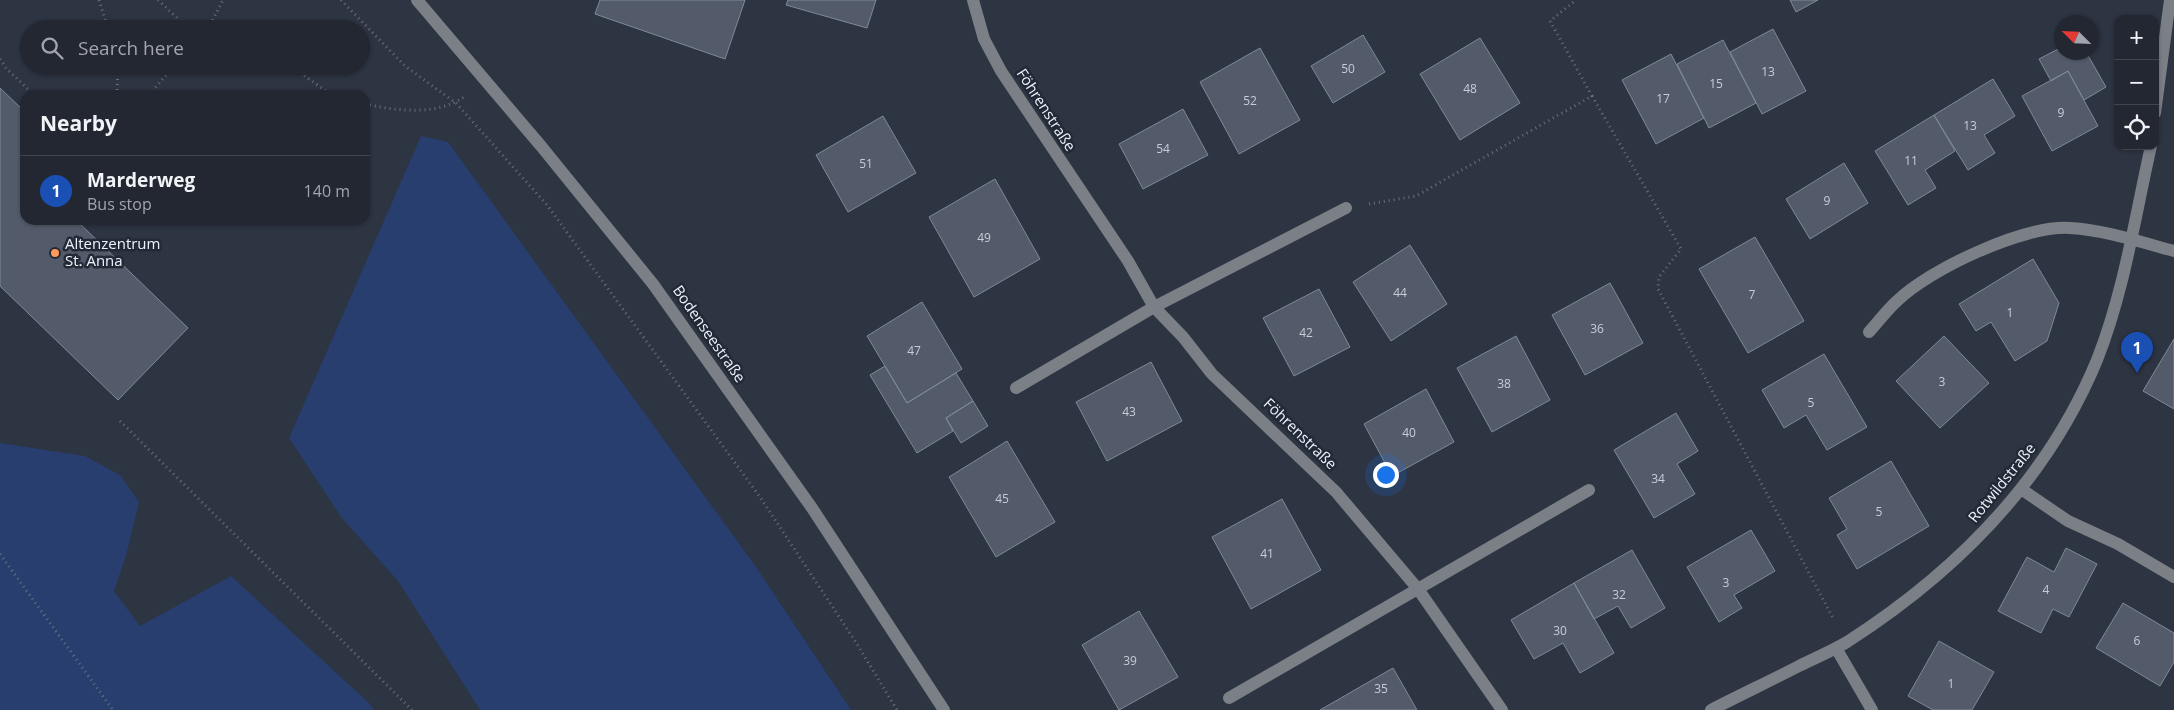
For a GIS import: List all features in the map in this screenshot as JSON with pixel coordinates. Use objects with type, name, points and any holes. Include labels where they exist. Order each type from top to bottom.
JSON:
[{"type":"street","name":"Bodenseestraße","points":[[417,0],[486,80],[653,284],[812,508],[944,710]]},
{"type":"street","name":"Föhrenstraße","points":[[974,0],[984,39],[1001,72],[1128,261],[1154,307],[1183,337],[1212,374],[1336,492],[1418,589],[1502,710]]},
{"type":"street","points":[[2156,105],[2170,0]]},
{"type":"street","name":"Rotwildstraße","points":[[1711,710],[1841,645],[1940,574],[1997,519],[2021,489],[2044,459],[2077,404],[2097,359],[2114,311],[2150,150]]},
{"type":"street","points":[[1016,388],[1154,307],[1346,208]]},
{"type":"street","points":[[1869,332],[1898,300],[1938,270],[2015,236],[2069,228],[2130,238],[2174,252]]},
{"type":"street","points":[[2021,489],[2068,520],[2118,544],[2174,577]]},
{"type":"street","points":[[1229,698],[1589,490]]},
{"type":"street","points":[[1841,645],[1872,710]]},
{"type":"path","points":[[99,0],[105,20]]},
{"type":"path","points":[[158,0],[179,20]]},
{"type":"path","points":[[213,20],[223,0]]},
{"type":"path","points":[[341,0],[360,20]]},
{"type":"path","points":[[1576,0],[1550,21],[1681,249],[1659,278],[1658,289],[1841,645]]},
{"type":"path","points":[[370,30],[405,66],[456,103],[547,204],[760,497],[857,644],[897,710]]},
{"type":"path","points":[[0,59],[6,68],[29,90]]},
{"type":"path","points":[[117,90],[118,75]]},
{"type":"path","points":[[153,90],[166,75]]},
{"type":"path","points":[[303,75],[325,90]]},
{"type":"path","points":[[370,105],[419,111],[456,103],[486,80]]},
{"type":"path","points":[[1346,208],[1416,196],[1592,96]]},
{"type":"path","points":[[120,421],[412,710]]},
{"type":"path","points":[[0,554],[113,710]]},
{"type":"shaded area","points":[[421,136],[448,142],[756,567],[851,710],[480,710],[398,581],[341,517],[289,438]]},
{"type":"shaded area","points":[[0,443],[85,456],[120,475],[139,502],[126,556],[114,591],[140,626],[231,576],[369,703],[374,710],[0,710]]},
{"type":"building","points":[[600,0],[745,0],[725,59],[595,14]]},
{"type":"building","points":[[788,0],[876,0],[867,28],[786,5]]},
{"type":"building","points":[[1790,0],[1818,0],[1796,12]]},
{"type":"building","points":[[1773,29],[1806,91],[1762,114],[1730,52]]},
{"type":"building","points":[[1363,35],[1385,72],[1333,103],[1311,66]]},
{"type":"building","points":[[1480,38],[1520,103],[1460,140],[1420,74]]},
{"type":"building","points":[[1723,40],[1756,103],[1709,128],[1677,64]]},
{"type":"building","points":[[1260,48],[1300,120],[1239,154],[1200,82]]},
{"type":"building","points":[[2054,51],[2054,60],[2091,60],[2106,87],[2084,100],[2068,71],[2051,81],[2039,59]]},
{"type":"building","points":[[1671,54],[1704,118],[1656,144],[1622,80]]},
{"type":"building","points":[[2068,71],[2098,126],[2052,151],[2022,96]]},
{"type":"building","points":[[1993,79],[2015,116],[1984,135],[1995,153],[1968,170],[1934,115]]},
{"type":"building","name":"Altenzentrum St. Anna","points":[[0,88],[20,107],[20,225],[81,225],[188,328],[118,400],[0,286]]},
{"type":"building","points":[[1183,109],[1208,155],[1143,189],[1119,144]]},
{"type":"building","points":[[1934,115],[1955,151],[1925,170],[1936,188],[1908,205],[1875,151]]},
{"type":"building","points":[[883,116],[916,173],[848,212],[816,155]]},
{"type":"building","points":[[1844,163],[1868,203],[1810,239],[1786,199]]},
{"type":"building","points":[[995,179],[1040,259],[974,297],[929,217]]},
{"type":"building","points":[[1755,237],[1804,321],[1748,353],[1699,269]]},
{"type":"building","points":[[1410,245],[1447,304],[1391,341],[1353,282]]},
{"type":"building","points":[[2033,259],[2059,303],[2047,341],[2015,361],[1991,322],[1976,331],[1959,304]]},
{"type":"building","points":[[1610,283],[1643,343],[1585,375],[1552,315]]},
{"type":"building","points":[[1319,289],[1350,347],[1294,376],[1263,318]]},
{"type":"building","points":[[922,302],[962,369],[907,403],[867,336]]},
{"type":"building","points":[[1516,336],[1550,400],[1492,432],[1457,368]]},
{"type":"building","points":[[1944,336],[1989,383],[1940,428],[1896,381]]},
{"type":"building","points":[[2174,339],[2174,409],[2143,391]]},
{"type":"building","points":[[1824,354],[1867,427],[1827,450],[1806,415],[1784,428],[1762,390]]},
{"type":"building","points":[[1151,362],[1182,421],[1107,461],[1076,402]]},
{"type":"building","points":[[885,366],[907,403],[956,373],[973,401],[946,418],[953,431],[917,453],[870,375]]},
{"type":"building","points":[[1426,389],[1454,442],[1392,476],[1364,424]]},
{"type":"building","points":[[973,401],[988,426],[961,443],[946,418]]},
{"type":"building","points":[[1676,413],[1698,451],[1677,464],[1695,494],[1654,518],[1614,450]]},
{"type":"building","points":[[1007,441],[1055,522],[996,557],[949,477]]},
{"type":"building","points":[[1891,461],[1929,526],[1857,569],[1837,535],[1847,529],[1829,498]]},
{"type":"building","points":[[1282,499],[1321,570],[1251,609],[1212,537]]},
{"type":"building","points":[[1751,530],[1775,571],[1734,595],[1742,608],[1719,622],[1687,567]]},
{"type":"building","points":[[2066,548],[2097,564],[2069,617],[2053,609],[2041,633],[1998,611],[2027,557],[2054,572]]},
{"type":"building","points":[[1632,550],[1665,608],[1631,628],[1618,606],[1594,619],[1574,583]]},
{"type":"building","points":[[1574,583],[1614,653],[1580,673],[1563,643],[1534,659],[1511,620]]},
{"type":"building","points":[[2123,603],[2174,633],[2174,662],[2160,686],[2096,648]]},
{"type":"building","points":[[1139,611],[1178,677],[1119,710],[1082,645]]},
{"type":"building","points":[[1939,641],[1994,672],[1972,710],[1933,710],[1908,696]]},
{"type":"building","points":[[1393,668],[1417,710],[1320,710]]},
{"type":"place","name":"Altenzentrum St. Anna","points":[[55,253]]},
{"type":"place","name":"Marderweg","points":[[2137,373]]}]
